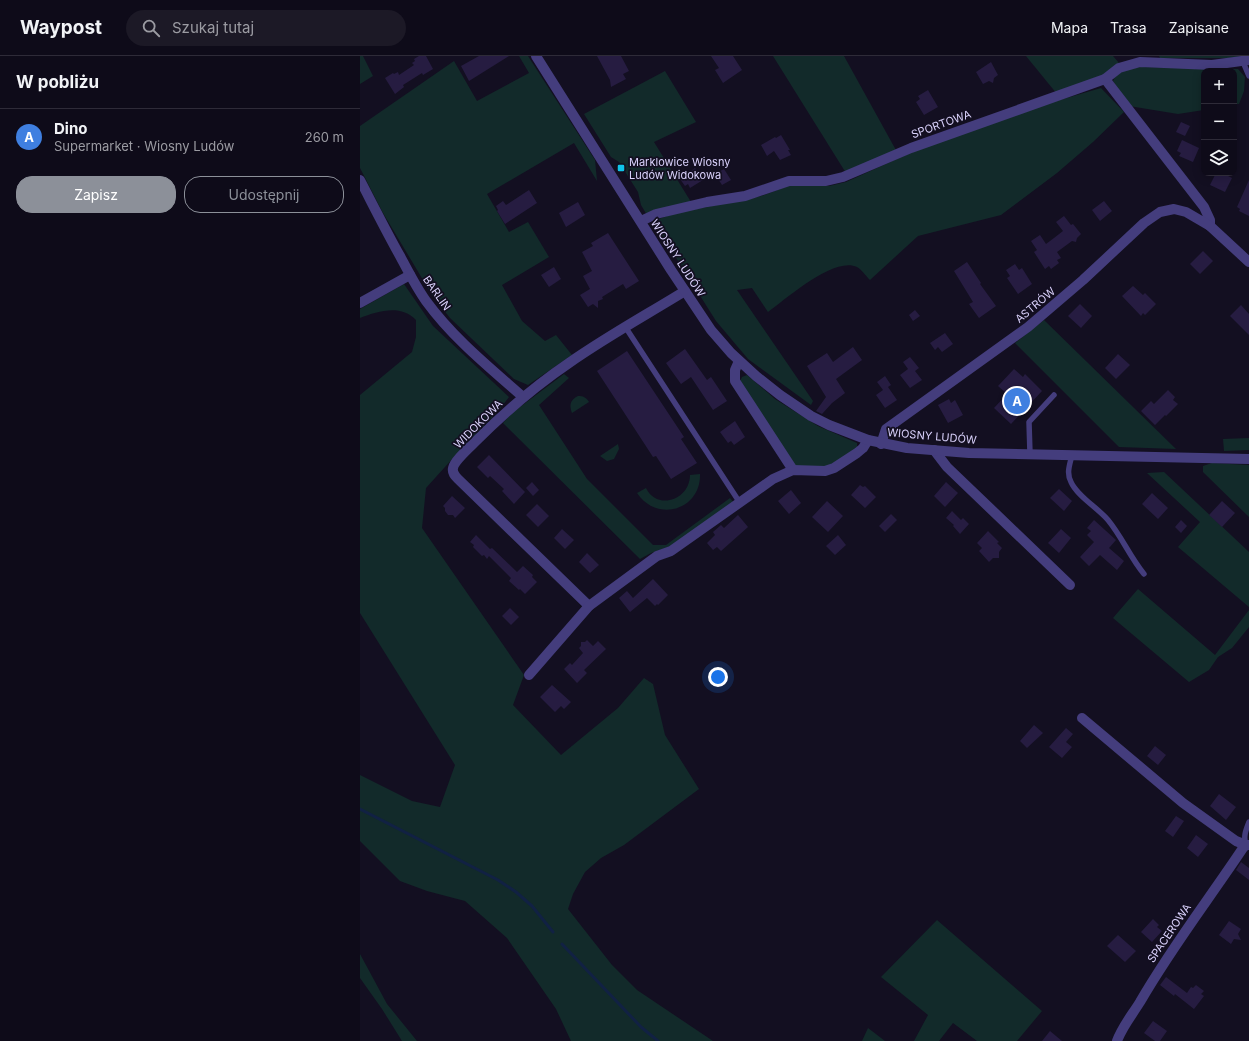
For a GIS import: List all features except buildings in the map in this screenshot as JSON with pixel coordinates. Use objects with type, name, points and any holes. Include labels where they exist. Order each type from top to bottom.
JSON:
[{"type":"street","name":"WIOSNY LUDÓW","points":[[536,56],[685,291],[716,336],[739,361],[780,395],[811,416],[829,425],[868,440],[881,444],[907,448],[1030,454],[1249,459]]},
{"type":"street","name":"SPORTOWA","points":[[641,221],[656,214],[707,202],[745,196],[789,181],[826,181],[843,177],[911,148],[1105,79],[1119,68],[1140,62],[1212,65],[1246,61]]},
{"type":"street","name":"ASTRÓW","points":[[1105,79],[1204,207],[1210,220],[1210,226]]},
{"type":"street","name":"BARLIN","points":[[360,180],[410,275],[425,300],[442,321],[486,365],[523,397]]},
{"type":"street","name":"ASTRÓW","points":[[881,444],[886,430],[1028,327],[1083,280],[1144,223],[1160,212],[1174,209],[1186,212],[1197,218],[1210,226],[1249,262]]},
{"type":"street","points":[[360,303],[410,275]]},
{"type":"street","name":"WIDOKOWA","points":[[588,606],[454,475],[453,469],[455,463],[501,416],[523,397],[569,363],[685,291]]},
{"type":"street","points":[[739,361],[735,370],[735,381],[793,470]]},
{"type":"street","points":[[530,675],[588,606],[657,556],[671,551],[773,479],[793,470],[825,471],[834,468],[857,453],[863,448],[868,440]]},
{"type":"street","points":[[934,450],[947,467],[1070,585]]},
{"type":"street","points":[[1082,718],[1183,803],[1236,841],[1247,845]]},
{"type":"street","name":"SPACEROWA","points":[[1117,1041],[1120,1033],[1158,970],[1190,922],[1243,848],[1247,845]]},
{"type":"lane","points":[[1246,61],[1249,76]]},
{"type":"lane","points":[[626,328],[740,503]]},
{"type":"lane","points":[[1030,454],[1030,422],[1054,395]]},
{"type":"lane","points":[[1072,455],[1068,470],[1071,482],[1079,492],[1108,520],[1122,540],[1133,560],[1144,574]]},
{"type":"lane","points":[[1247,845],[1244,840],[1244,834],[1249,822]]},
{"type":"green space","points":[[360,56],[363,56],[373,76],[360,84]]},
{"type":"green space","points":[[519,56],[528,56],[595,160],[597,181],[574,143],[487,194],[509,232],[528,222],[549,257],[502,285],[522,321],[545,341],[556,335],[572,355],[528,385],[514,379],[450,318],[432,295],[383,213],[360,168],[360,126],[454,61],[477,101],[529,73]]},
{"type":"green space","points":[[773,56],[844,56],[897,152],[846,173]]},
{"type":"green space","points":[[1026,56],[1113,56],[1119,63],[1101,76],[1057,94]]},
{"type":"green space","points":[[1159,56],[1244,56],[1229,58],[1160,58]]},
{"type":"green space","points":[[1141,67],[1201,68],[1201,110],[1178,114],[1129,106],[1113,81],[1118,74],[1129,69]]},
{"type":"green space","points":[[1237,69],[1245,77],[1244,91],[1239,104],[1237,104]]},
{"type":"green space","points":[[665,71],[696,122],[654,142],[691,202],[647,215],[641,205],[638,192],[619,162],[611,157],[584,114]]},
{"type":"green space","points":[[1101,88],[1124,112],[1093,142],[1057,173],[1001,215],[918,236],[870,280],[857,267],[847,265],[823,273],[798,289],[768,312],[752,288],[737,290],[813,401],[811,405],[748,359],[716,321],[653,221],[676,213],[761,196],[791,185],[829,186],[846,182],[910,153],[1018,112]]},
{"type":"green space","points":[[404,284],[433,326],[509,397],[496,414],[426,488],[422,528],[524,675],[513,705],[561,755],[618,708],[644,678],[653,684],[665,735],[699,789],[624,845],[601,858],[585,872],[573,894],[568,909],[612,965],[637,990],[713,1041],[571,1041],[556,1009],[507,938],[465,901],[427,891],[400,881],[360,841],[360,775],[412,801],[440,807],[455,765],[360,613],[360,395],[412,352],[416,337],[416,320],[410,315],[396,310],[382,311],[360,318],[360,309]]},
{"type":"green space","points":[[1044,320],[1176,449],[1119,447],[1015,343]]},
{"type":"green space","points":[[564,374],[569,378],[539,405],[587,479],[653,545],[666,545],[730,498],[734,503],[671,546],[651,553],[640,559],[503,423],[512,413]]},
{"type":"green space","points":[[747,375],[775,399],[818,426],[857,443],[857,447],[854,452],[824,468],[795,466],[740,381],[742,377]]},
{"type":"green space","points":[[578,396],[584,397],[589,402],[572,413],[571,403],[573,399]]},
{"type":"green space","points":[[1249,438],[1249,450],[1224,451],[1223,439]]},
{"type":"green space","points":[[618,444],[619,449],[614,459],[607,461],[600,456]]},
{"type":"green space","points":[[1212,463],[1249,465],[1249,517],[1203,472],[1203,466]]},
{"type":"green space","points":[[1164,472],[1249,552],[1249,607],[1178,547],[1200,522],[1147,473]]},
{"type":"green space","points":[[700,474],[698,486],[693,496],[686,504],[676,508],[666,510],[655,508],[645,502],[637,493],[646,488],[651,495],[658,499],[665,501],[672,500],[685,491],[689,484],[690,475]]},
{"type":"green space","points":[[1138,589],[1215,655],[1249,610],[1249,627],[1232,648],[1218,657],[1209,670],[1189,682],[1113,618]]},
{"type":"green space","points":[[937,920],[1042,1011],[1017,1041],[977,1041],[953,1023],[939,1041],[914,1041],[928,1015],[881,977]]},
{"type":"green space","points":[[360,954],[387,1004],[417,1041],[402,1041],[360,978]]},
{"type":"green space","points":[[868,1028],[885,1041],[862,1041]]},
{"type":"waterway","points":[[360,809],[498,880],[516,892],[532,906],[553,932]]},
{"type":"waterway","points":[[562,944],[641,1027],[658,1041]]},
{"type":"place","name":"Marklowice Wiosny Ludów Widokowa","points":[[621,168]]},
{"type":"place","name":"Dino","points":[[1017,401]]}]
